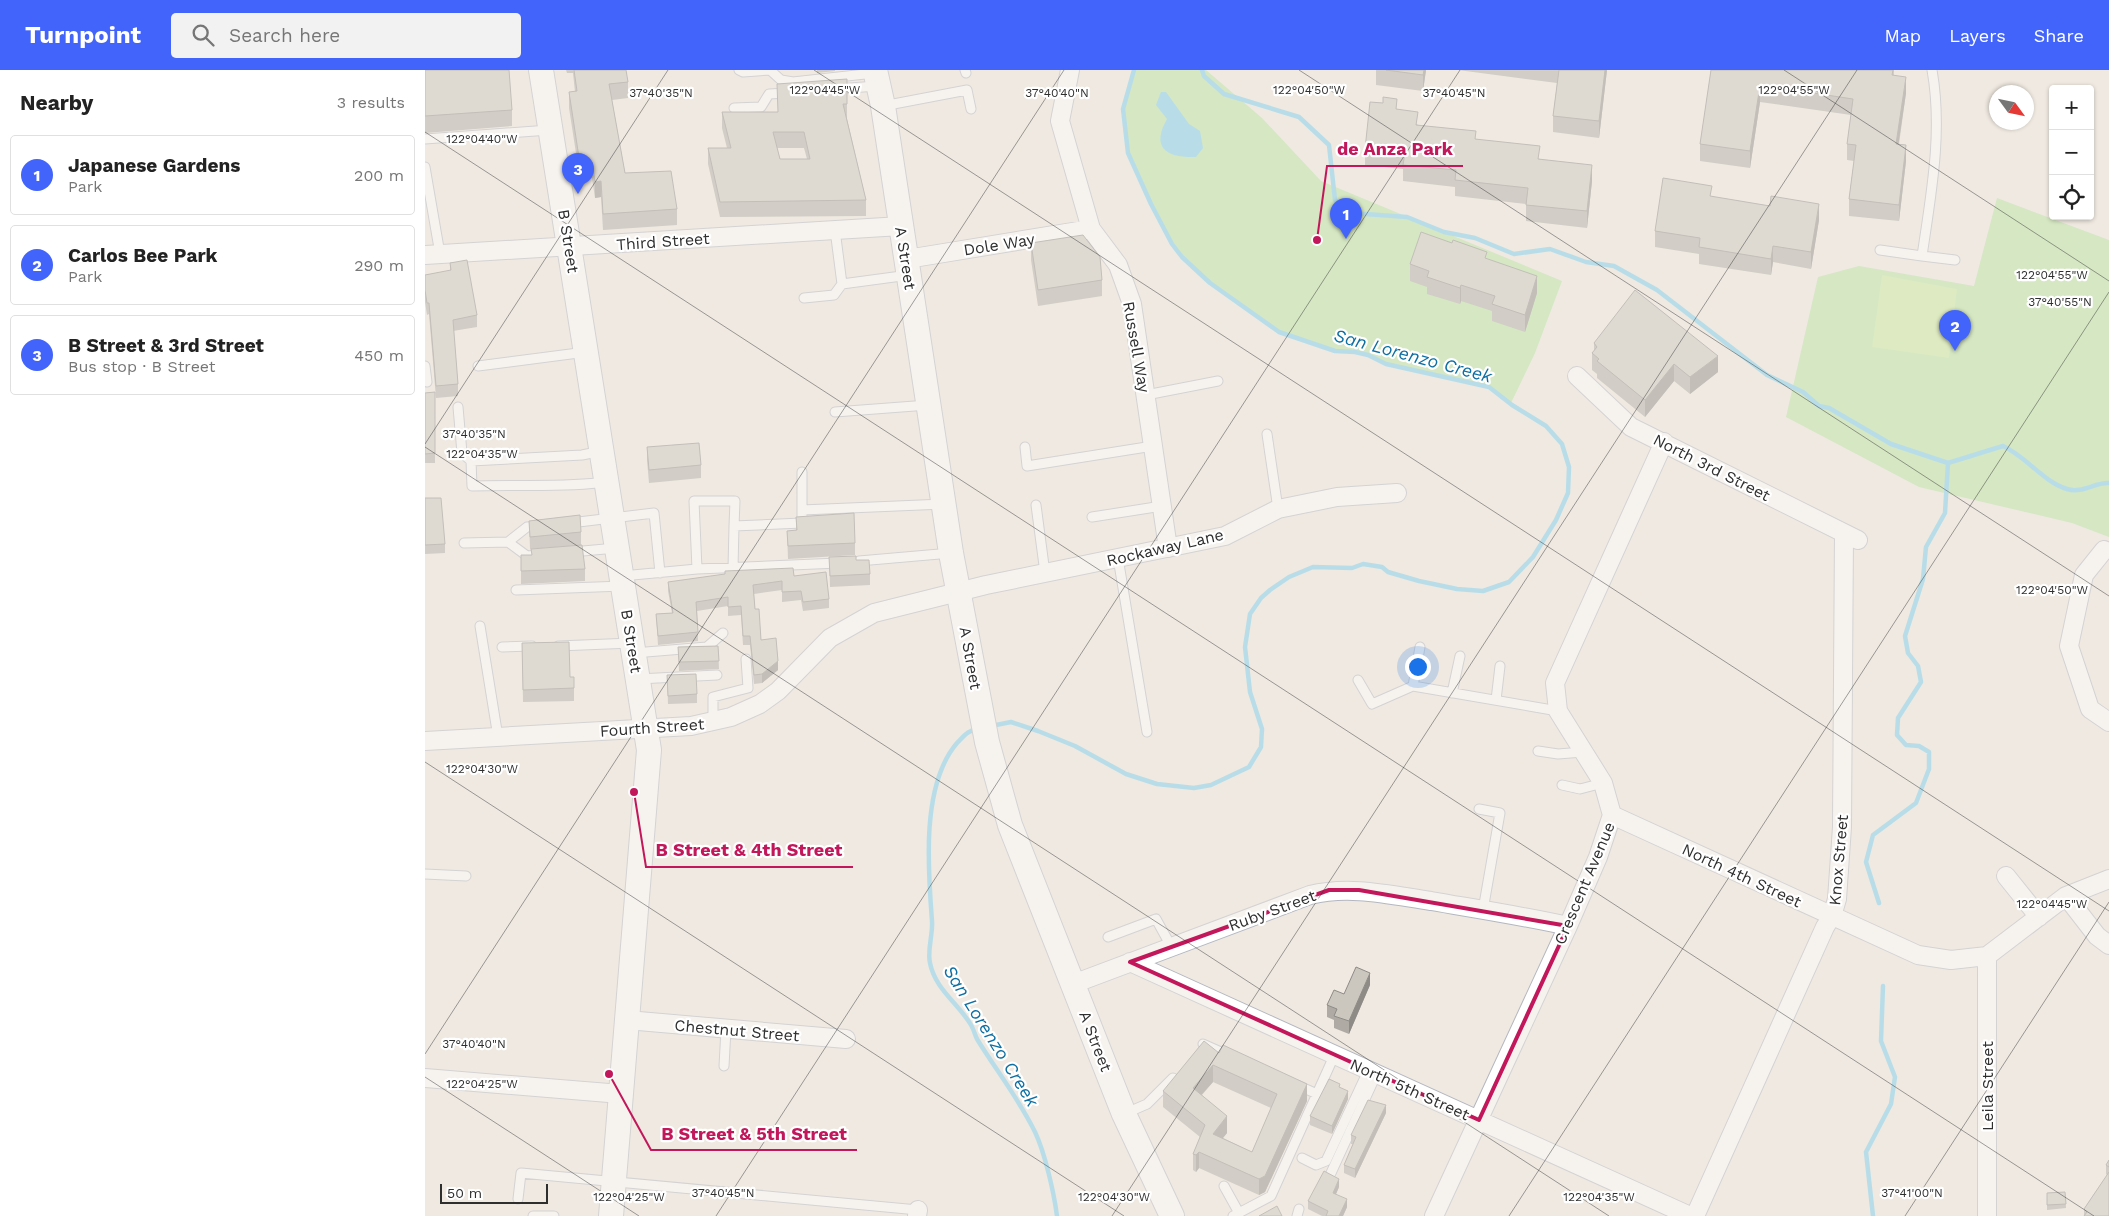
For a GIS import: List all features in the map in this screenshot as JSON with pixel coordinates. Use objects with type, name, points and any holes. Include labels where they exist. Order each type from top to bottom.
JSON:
[{"type":"street","name":"B Street","points":[[541,70],[649,750],[611,1216]]},
{"type":"street","name":"Russell Way","points":[[1070,70],[1060,121],[1091,229],[1119,265],[1132,304],[1169,548]]},
{"type":"street","name":"A Street","points":[[878,84],[951,553],[987,742],[1010,825],[1125,1114],[1172,1216]]},
{"type":"street","name":"Third Street","points":[[433,255],[901,226]]},
{"type":"street","name":"Dole Way","points":[[908,267],[1091,229]]},
{"type":"street","name":"North 3rd Street","points":[[1577,376],[1631,427],[1665,442],[1851,536]]},
{"type":"street","name":"Crescent Avenue","points":[[1434,1216],[1568,926],[1598,857],[1612,815],[1603,783],[1558,712],[1555,683],[1665,442]]},
{"type":"street","name":"Rockaway Lane","points":[[960,593],[986,585],[1225,536],[1278,508],[1337,497],[1397,493]]},
{"type":"street","name":"Knox Street","points":[[1695,1216],[1825,927],[1832,916],[1837,900],[1842,827],[1851,536]]},
{"type":"street","points":[[2104,550],[2084,575],[2069,646],[2090,709],[2109,722]]},
{"type":"street","name":"Fourth Street","points":[[425,741],[646,728],[713,722],[753,708],[779,691],[830,638],[863,618],[890,608],[960,593]]},
{"type":"street","name":"North 4th Street","points":[[1612,815],[1918,955],[1951,960],[1987,956]]},
{"type":"street","points":[[2006,876],[2039,917]]},
{"type":"street","points":[[1987,956],[2066,896],[2109,879]]},
{"type":"street","name":"Ruby Street","points":[[1073,984],[1310,895],[1329,890],[1359,890],[1568,926]]},
{"type":"street","points":[[2066,896],[2097,936],[2109,944]]},
{"type":"street","name":"Leila Street","points":[[1987,956],[1987,1216]]},
{"type":"street","name":"North 5th Street","points":[[1130,962],[1690,1216]]},
{"type":"street","name":"Chestnut Street","points":[[627,1020],[846,1040]]},
{"type":"street","points":[[425,1078],[621,1094]]},
{"type":"lane","points":[[739,70],[743,72],[770,70],[781,80],[793,82],[878,84],[967,90],[971,109]]},
{"type":"lane","points":[[1922,256],[1934,177],[1937,99],[1932,70]]},
{"type":"lane","points":[[825,90],[878,84]]},
{"type":"lane","points":[[734,108],[761,107],[769,94],[797,92]]},
{"type":"lane","points":[[425,139],[551,130]]},
{"type":"lane","points":[[425,167],[433,255]]},
{"type":"lane","points":[[835,230],[842,284]]},
{"type":"lane","points":[[1881,250],[1955,260]]},
{"type":"lane","points":[[804,298],[834,295],[842,284],[908,267]]},
{"type":"lane","points":[[478,366],[586,352]]},
{"type":"lane","points":[[425,366],[427,382]]},
{"type":"lane","points":[[1146,396],[1218,381]]},
{"type":"lane","points":[[835,412],[929,405]]},
{"type":"lane","points":[[458,406],[462,453],[471,461],[582,455],[602,451]]},
{"type":"lane","points":[[1267,434],[1278,508]]},
{"type":"lane","points":[[1025,447],[1027,466],[1153,446]]},
{"type":"lane","points":[[471,461],[472,486],[532,484],[542,487],[607,482]]},
{"type":"lane","points":[[734,526],[803,523],[802,472]]},
{"type":"lane","points":[[697,569],[694,501],[735,501],[733,568]]},
{"type":"lane","points":[[802,510],[944,504]]},
{"type":"lane","points":[[1036,505],[1045,573]]},
{"type":"lane","points":[[1092,517],[1162,506]]},
{"type":"lane","points":[[464,543],[508,542],[527,527],[654,513],[660,573]]},
{"type":"lane","points":[[508,542],[527,556],[545,554]]},
{"type":"lane","points":[[563,553],[617,548]]},
{"type":"lane","points":[[515,590],[623,581],[660,573],[697,569],[847,562],[951,553]]},
{"type":"lane","points":[[1118,558],[1147,732]]},
{"type":"lane","points":[[479,626],[498,737]]},
{"type":"lane","points":[[552,646],[707,647],[723,633]]},
{"type":"lane","points":[[502,647],[542,646]]},
{"type":"lane","points":[[1413,686],[1420,647]]},
{"type":"lane","points":[[1452,693],[1460,656]]},
{"type":"lane","points":[[745,659],[747,688],[753,708]]},
{"type":"lane","points":[[1496,700],[1500,666]]},
{"type":"lane","points":[[638,679],[717,675]]},
{"type":"lane","points":[[1358,680],[1372,704],[1413,686],[1558,712]]},
{"type":"lane","points":[[713,722],[713,696],[747,688]]},
{"type":"lane","points":[[1538,751],[1558,754],[1583,752]]},
{"type":"lane","points":[[1562,785],[1580,789],[1603,783]]},
{"type":"lane","points":[[1479,809],[1500,813],[1483,910]]},
{"type":"lane","points":[[425,874],[466,876]]},
{"type":"lane","points":[[1108,937],[1156,919],[1172,948]]},
{"type":"lane","points":[[724,1066],[726,1029]]},
{"type":"lane","points":[[1197,1051],[1203,1044],[1238,1059]]},
{"type":"lane","points":[[1224,1186],[1236,1215],[1271,1196],[1334,1056]]},
{"type":"lane","points":[[1125,1114],[1147,1104],[1179,1072]]},
{"type":"lane","points":[[1302,1158],[1316,1165],[1326,1161],[1372,1073]]},
{"type":"lane","points":[[1331,1173],[1372,1073]]},
{"type":"lane","points":[[1291,1083],[1317,1094]]},
{"type":"lane","points":[[518,1199],[521,1173],[917,1213]]},
{"type":"lane","points":[[533,1216],[554,1216]]},
{"type":"highlighted area","points":[[1329,890],[1359,890],[1568,926],[1479,1120],[1130,962]]},
{"type":"green space","points":[[1134,70],[1206,70],[1262,118],[1321,181],[1562,281],[1535,353],[1511,403],[1481,383],[1386,364],[1377,358],[1355,352],[1335,351],[1279,332],[1210,283],[1172,244],[1128,156],[1125,142],[1124,113]]},
{"type":"green space","points":[[1997,198],[2049,218],[2049,220],[2056,220],[2109,240],[2109,537],[2072,523],[1919,487],[1786,417],[1818,277],[1859,266],[1974,286]]},
{"type":"green space","points":[[1882,275],[1957,289],[1949,358],[1872,347]]},
{"type":"water","points":[[1161,92],[1166,92],[1189,124],[1200,131],[1203,148],[1196,157],[1177,156],[1165,150],[1161,144],[1162,129],[1167,119],[1156,105]]},
{"type":"building","points":[[425,70],[509,70],[512,110],[425,116]]},
{"type":"building","points":[[574,70],[626,70],[628,82],[609,84],[625,173],[671,171],[677,209],[603,214],[601,181],[595,182],[592,162],[580,164],[569,92],[577,91]]},
{"type":"building","points":[[1386,70],[1424,70],[1423,75]]},
{"type":"building","points":[[1559,70],[1605,70],[1599,121],[1553,116]]},
{"type":"building","points":[[1711,70],[1893,70],[1892,75],[1906,77],[1896,144],[1906,145],[1899,205],[1849,199],[1856,145],[1847,144],[1853,99],[1760,85],[1750,151],[1700,144]]},
{"type":"building","points":[[847,79],[847,104],[843,104],[866,200],[720,202],[708,148],[731,148],[722,112],[778,112],[777,84]],"holes":[[[773,132],[804,132],[810,159],[780,159]]]},
{"type":"building","points":[[1383,97],[1397,99],[1396,109],[1418,112],[1416,125],[1476,131],[1475,139],[1540,146],[1538,159],[1592,165],[1587,211],[1526,205],[1528,188],[1455,180],[1456,170],[1403,165],[1405,153],[1365,149],[1370,102],[1383,103]]},
{"type":"building","points":[[1663,178],[1712,186],[1710,196],[1770,206],[1771,196],[1819,204],[1811,252],[1773,246],[1771,259],[1699,247],[1700,238],[1655,231]]},
{"type":"building","points":[[1421,232],[1452,243],[1453,240],[1487,252],[1485,258],[1537,276],[1525,315],[1492,304],[1495,296],[1461,285],[1460,288],[1427,277],[1429,271],[1410,264]]},
{"type":"building","points":[[1083,235],[1100,257],[1102,280],[1038,290],[1031,243]]},
{"type":"building","points":[[467,260],[477,315],[453,320],[458,384],[436,386],[425,275],[451,270],[450,263]]},
{"type":"building","points":[[1635,290],[1718,356],[1690,377],[1674,364],[1645,400],[1597,361],[1599,359],[1592,353],[1597,347],[1594,343]]},
{"type":"building","points":[[435,392],[435,453],[425,454],[425,393]]},
{"type":"building","points":[[699,443],[701,465],[649,470],[647,447]]},
{"type":"building","points":[[425,498],[441,498],[445,544],[425,545]]},
{"type":"building","points":[[854,513],[855,543],[788,546],[787,531],[797,530],[796,517]]},
{"type":"building","points":[[580,515],[581,532],[530,537],[529,521]]},
{"type":"building","points":[[582,545],[585,569],[521,571],[521,555],[532,555],[531,549]]},
{"type":"building","points":[[856,556],[856,560],[869,560],[870,574],[830,576],[829,557]]},
{"type":"building","points":[[793,568],[794,576],[826,572],[829,599],[803,602],[801,591],[782,592],[782,581],[753,585],[755,609],[759,609],[761,640],[776,638],[778,661],[762,674],[754,675],[750,636],[743,636],[741,606],[728,607],[728,597],[696,602],[698,632],[658,636],[656,614],[673,613],[668,582],[725,574],[725,571]]},
{"type":"building","points":[[569,642],[570,677],[574,677],[574,688],[523,690],[522,643]]},
{"type":"building","points":[[718,646],[719,661],[679,662],[678,647]]},
{"type":"building","points":[[696,674],[697,694],[668,696],[667,675]]},
{"type":"building","points":[[1356,967],[1370,973],[1349,1021],[1334,1016],[1337,1009],[1327,1005],[1334,990],[1344,994]]},
{"type":"building","points":[[1204,1041],[1219,1053],[1223,1045],[1307,1084],[1265,1176],[1259,1179],[1199,1152],[1196,1155],[1193,1154],[1205,1125],[1163,1091]],"holes":[[[1213,1065],[1277,1094],[1252,1152],[1213,1134],[1227,1116],[1193,1088]]]},
{"type":"building","points":[[1329,1079],[1340,1084],[1339,1087],[1348,1091],[1332,1126],[1310,1116]]},
{"type":"building","points":[[1368,1100],[1386,1105],[1355,1169],[1344,1165],[1356,1137],[1351,1135]]},
{"type":"building","points":[[1324,1171],[1339,1179],[1333,1193],[1347,1199],[1339,1216],[1326,1216],[1328,1211],[1308,1201]]},
{"type":"building","points":[[2109,1172],[2109,1216],[2084,1216],[2087,1212],[2084,1209]]},
{"type":"building","points":[[2065,1192],[2066,1204],[2047,1205],[2047,1193]]},
{"type":"building","points":[[1277,1206],[1282,1216],[1259,1216]]},
{"type":"waterway","name":"San Lorenzo Creek","points":[[991,726],[1011,722],[1038,731],[1075,746],[1126,774],[1157,784],[1194,788],[1211,785],[1249,767],[1261,747],[1262,729],[1250,692],[1245,647],[1250,614],[1261,598],[1270,590],[1289,577],[1313,567],[1352,568],[1363,564],[1382,567],[1388,572],[1419,581],[1457,589],[1483,591],[1509,582],[1533,557],[1556,520],[1568,493],[1569,467],[1562,444],[1546,426],[1512,405],[1489,387],[1386,364],[1368,355],[1335,351],[1279,332],[1210,283],[1182,257],[1172,244],[1151,204],[1128,153],[1123,109],[1134,70]]},
{"type":"waterway","points":[[1202,70],[1204,76],[1224,94],[1299,117],[1329,145],[1335,200],[1351,213],[1407,217],[1444,232],[1475,238],[1514,254],[1550,249],[1586,262],[1614,266],[1657,290],[1767,375],[1803,392],[1819,406],[1829,408],[1891,444],[1948,463]]},
{"type":"waterway","points":[[1948,463],[2003,446],[2020,456],[2042,475],[2067,489],[2078,490],[2109,483]]},
{"type":"waterway","points":[[1879,903],[1866,862],[1873,835],[1916,803],[1929,769],[1929,752],[1919,746],[1906,745],[1897,735],[1898,718],[1921,682],[1918,666],[1908,653],[1905,636],[1923,579],[1926,547],[1945,513],[1948,463]]},
{"type":"waterway","name":"San Lorenzo Creek","points":[[978,729],[964,736],[945,761],[937,781],[932,804],[929,828],[932,926],[929,953],[930,963],[942,989],[966,1017],[977,1039],[1029,1120],[1049,1173],[1057,1216]]},
{"type":"waterway","points":[[1873,1216],[1866,1152],[1891,1104],[1895,1077],[1881,1041],[1883,986]]},
{"type":"place","name":"B Street & 3rd Street","points":[[578,194]]},
{"type":"place","name":"Japanese Gardens","points":[[1346,239]]},
{"type":"place","name":"de Anza Park","points":[[1317,240]]},
{"type":"place","name":"Carlos Bee Park","points":[[1955,351]]},
{"type":"place","name":"B Street & 4th Street","points":[[634,792]]},
{"type":"place","name":"B Street & 5th Street","points":[[609,1074]]}]
